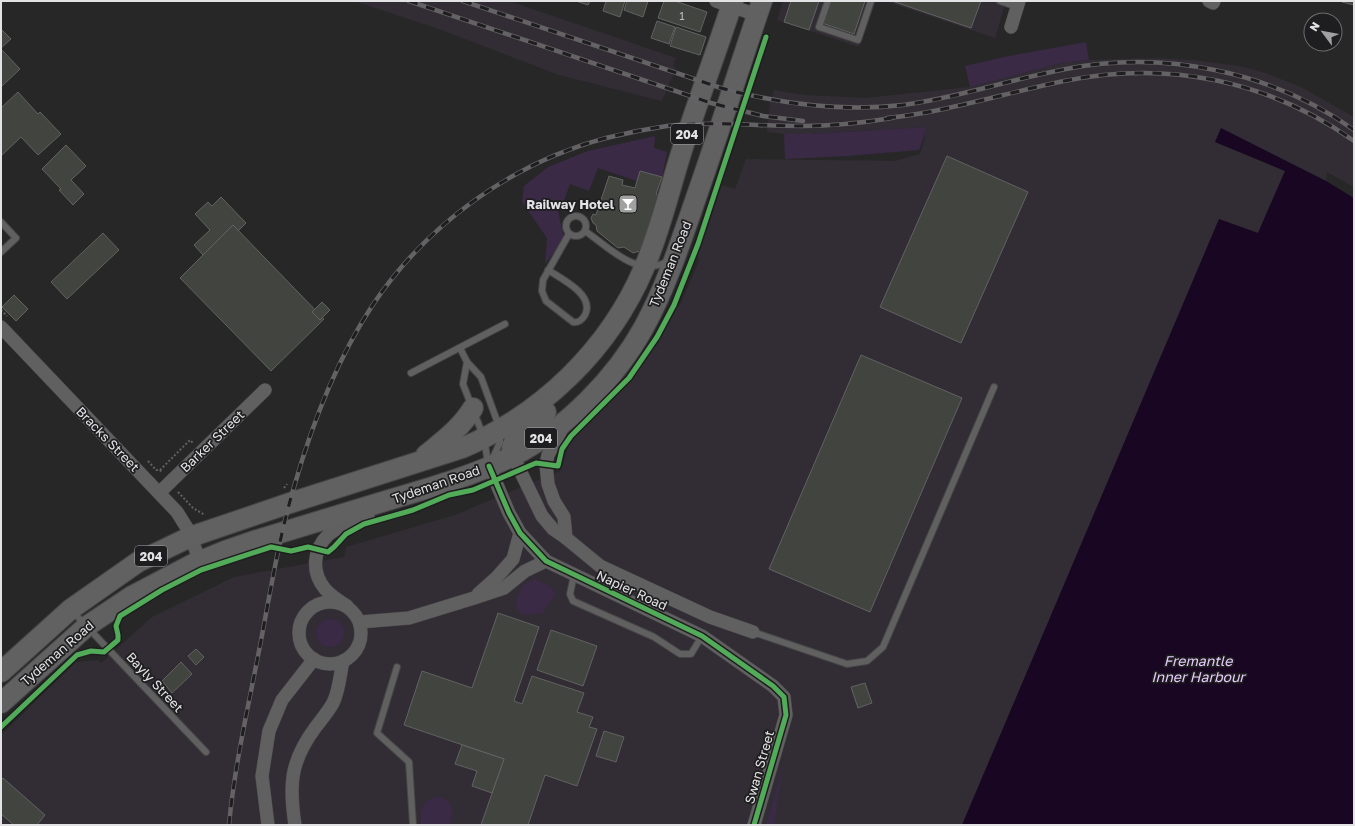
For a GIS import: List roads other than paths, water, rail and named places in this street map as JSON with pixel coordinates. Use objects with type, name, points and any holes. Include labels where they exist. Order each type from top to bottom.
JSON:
[{"type":"main road","name":"Tydeman Road","points":[[1,672],[71,609],[138,562],[190,537],[290,503],[462,448],[492,434],[522,415],[553,392],[594,351],[628,303],[655,238],[727,3]]},
{"type":"main road","name":"Tydeman Road","points":[[1,703],[86,626],[132,596],[200,561],[257,540],[450,482],[513,456],[567,420],[601,386],[631,348],[647,321],[662,289],[675,257],[717,138],[761,6]]},
{"type":"main road","points":[[513,456],[512,447],[515,440],[574,388],[594,351]]},
{"type":"main road","points":[[414,463],[447,438],[466,419],[473,408]]},
{"type":"street","points":[[1209,1],[1213,3],[1214,1]]},
{"type":"street","points":[[727,3],[761,6]]},
{"type":"street","points":[[1011,27],[1018,4]]},
{"type":"street","name":"Bracks Street","points":[[6,324],[160,492],[183,520],[200,561]]},
{"type":"street","name":"Barker Street","points":[[160,492],[265,390]]},
{"type":"street","points":[[566,538],[564,517],[554,501],[548,484],[546,464],[548,455],[567,420]]},
{"type":"street","name":"Napier Road","points":[[513,456],[542,516],[553,529],[600,566],[710,616],[753,632]]},
{"type":"street","name":"Napier Road","points":[[489,466],[509,513],[520,533],[546,561],[702,636],[773,686],[784,697],[786,715]]},
{"type":"street","points":[[347,606],[337,602],[326,602],[316,605],[304,616],[300,626],[300,637],[303,647],[314,659],[322,663],[330,664],[343,661],[353,654],[359,645],[362,633],[360,622],[356,614],[347,606],[330,594],[324,588],[316,573],[316,558],[322,542],[329,535],[352,521],[423,499],[450,482]]},
{"type":"street","points":[[474,598],[497,577],[513,559],[520,533]]},
{"type":"street","points":[[360,622],[409,618],[474,598],[504,588],[525,571],[546,561]]},
{"type":"street","points":[[702,636],[710,616]]},
{"type":"street","points":[[268,825],[262,776],[269,731],[282,700],[314,659]]},
{"type":"street","points":[[295,825],[291,786],[295,766],[303,747],[333,703],[337,693],[343,661]]},
{"type":"street","name":"Swan Street","points":[[754,825],[786,715]]},
{"type":"lane","points":[[828,1],[819,27],[858,40],[871,1]]},
{"type":"lane","points":[[1000,1],[1018,4]]},
{"type":"lane","points":[[569,234],[566,228],[567,221],[572,216],[581,217],[586,222],[586,231]]},
{"type":"lane","points":[[1,222],[16,238],[1,252]]},
{"type":"lane","points":[[586,231],[621,257],[644,267],[656,267],[675,257]]},
{"type":"lane","points":[[569,234],[578,236],[586,231]]},
{"type":"lane","points":[[548,270],[584,295],[587,303],[586,313],[582,320],[577,323],[573,322],[546,301],[542,291],[543,280],[548,270],[569,234]]},
{"type":"lane","points":[[411,373],[505,324]]},
{"type":"lane","points":[[460,348],[466,362],[481,377],[492,434],[489,466]]},
{"type":"lane","points":[[466,362],[463,384],[473,408],[492,434],[500,442],[489,466]]},
{"type":"lane","points":[[753,632],[847,664],[867,661],[883,647],[994,387]]},
{"type":"lane","points":[[574,575],[570,594],[573,601],[654,637],[680,654],[691,654],[702,636]]},
{"type":"lane","name":"Bayly Street","points":[[71,609],[206,752]]},
{"type":"lane","points":[[397,667],[377,733],[409,762],[413,825]]},
{"type":"water","name":"Fremantle Inner Harbour","points":[[1221,128],[1326,181],[1354,198],[1354,825],[962,825],[1219,219],[1258,233],[1285,171],[1215,142]]},
{"type":"railway","points":[[409,1],[711,103],[763,116],[803,121]]},
{"type":"railway","points":[[463,1],[721,88],[743,94],[788,102],[857,108],[903,105],[944,98],[1066,69],[1103,64],[1141,62],[1179,64],[1216,70],[1253,80],[1288,93],[1322,110],[1354,130]]},
{"type":"railway","points":[[887,118],[954,107],[1064,81],[1103,75],[1141,73],[1178,75],[1215,80],[1252,90],[1287,103],[1321,120],[1354,141]]},
{"type":"railway","points":[[229,825],[239,752],[277,558],[289,505],[301,463],[326,394],[359,327],[372,306],[418,249],[445,224],[474,201],[504,181],[537,163],[571,149],[606,138],[667,126],[718,124],[813,126],[847,124],[892,118]]},
{"type":"place","name":"Railway Hotel","points":[[628,204]]}]
